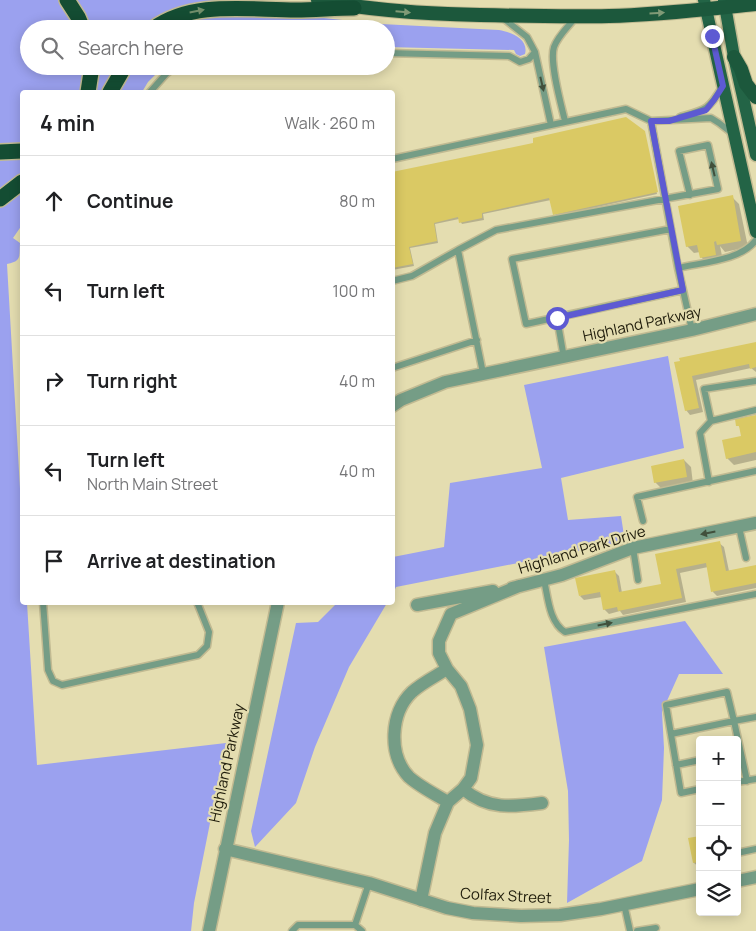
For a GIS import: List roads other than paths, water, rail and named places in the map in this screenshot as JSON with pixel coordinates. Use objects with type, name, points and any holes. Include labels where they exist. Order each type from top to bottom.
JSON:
[{"type":"highway","points":[[67,0],[79,20]]},
{"type":"highway","points":[[318,0],[354,8]]},
{"type":"highway","points":[[167,20],[179,15],[211,8],[244,7],[296,10],[354,8],[500,16],[619,16],[688,12],[705,4],[756,4]]},
{"type":"highway","points":[[734,57],[741,69],[746,84],[756,97]]},
{"type":"highway","points":[[88,90],[91,75]]},
{"type":"highway","points":[[111,90],[120,75]]},
{"type":"highway","points":[[0,152],[20,151]]},
{"type":"highway","points":[[0,199],[20,184]]},
{"type":"main road","points":[[725,3],[734,57],[756,155]]},
{"type":"main road","points":[[705,4],[756,232]]},
{"type":"street","name":"Highland Parkway","points":[[395,404],[445,382],[564,358],[756,314]]},
{"type":"street","name":"Highland Park Drive","points":[[417,605],[544,580],[633,548],[756,523]]},
{"type":"street","points":[[421,900],[435,833],[448,802],[463,789],[471,778],[477,745],[470,709],[461,686],[447,669],[439,653],[439,641],[451,614],[519,586]]},
{"type":"street","name":"Highland Parkway","points":[[209,931],[277,605]]},
{"type":"street","points":[[447,669],[412,693],[398,715],[395,728],[395,747],[402,765],[410,777],[448,802]]},
{"type":"street","points":[[463,789],[474,799],[492,805],[513,807],[542,803]]},
{"type":"street","name":"Colfax Street","points":[[225,849],[369,883],[448,908],[473,913],[521,916],[560,915],[696,890]]},
{"type":"street","points":[[741,880],[756,877]]},
{"type":"lane","points":[[565,121],[553,59],[554,46],[577,15]]},
{"type":"lane","points":[[500,16],[527,36],[535,52],[551,125]]},
{"type":"lane","points":[[395,53],[509,56],[520,62],[529,59],[535,52]]},
{"type":"lane","points":[[152,90],[165,75]]},
{"type":"lane","points":[[669,121],[706,110],[723,86]]},
{"type":"lane","points":[[395,158],[626,109],[651,121],[711,118],[734,136]]},
{"type":"lane","points":[[651,121],[678,268],[692,330]]},
{"type":"lane","points":[[395,279],[412,276],[496,230],[718,189],[708,146],[679,152],[690,194]]},
{"type":"lane","points":[[671,229],[512,259],[526,324],[683,290]]},
{"type":"lane","points":[[678,268],[729,257],[750,247],[756,240]]},
{"type":"lane","points":[[458,250],[483,373]]},
{"type":"lane","points":[[557,318],[564,358]]},
{"type":"lane","points":[[395,367],[477,340]]},
{"type":"lane","points":[[711,421],[704,388],[756,381]]},
{"type":"lane","points":[[709,482],[700,432],[711,421],[756,410]]},
{"type":"lane","points":[[643,521],[637,497],[756,472]]},
{"type":"lane","points":[[739,527],[746,558]]},
{"type":"lane","points":[[633,548],[638,580]]},
{"type":"lane","points":[[544,580],[554,620],[558,628],[565,632],[756,594]]},
{"type":"lane","points":[[43,605],[48,670],[53,682],[62,685],[198,655],[207,646],[209,632],[199,605]]},
{"type":"lane","points":[[696,790],[681,793],[666,705],[728,692],[736,736]]},
{"type":"lane","points":[[671,734],[756,717]]},
{"type":"lane","points":[[741,759],[747,781]]},
{"type":"lane","points":[[676,765],[696,761]]},
{"type":"lane","points":[[741,782],[756,780]]},
{"type":"lane","points":[[741,852],[756,849]]},
{"type":"lane","points":[[355,925],[369,883]]},
{"type":"lane","points":[[624,904],[630,931]]},
{"type":"lane","points":[[292,931],[298,925],[355,925],[362,931]]},
{"type":"lane","points":[[637,931],[656,928]]}]
